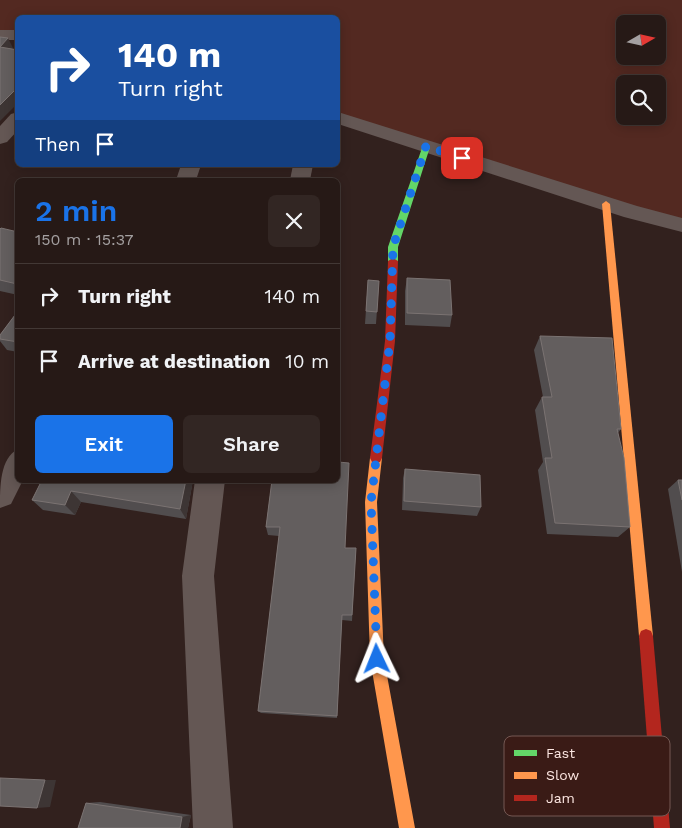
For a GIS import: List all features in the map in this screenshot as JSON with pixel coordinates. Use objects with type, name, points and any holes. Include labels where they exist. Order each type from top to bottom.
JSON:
[{"type":"street","points":[[0,35],[15,35]]},
{"type":"street","points":[[340,119],[606,204],[682,225]]},
{"type":"street","points":[[0,138],[15,121]]},
{"type":"street","points":[[407,828],[377,659],[371,502],[390,341],[393,247],[426,146]]},
{"type":"street","points":[[606,204],[654,736]]},
{"type":"street","points":[[0,494],[15,467]]},
{"type":"street","points":[[210,483],[198,576],[213,828]]},
{"type":"shaded area","points":[[0,0],[682,0],[682,225],[632,212],[340,119],[340,15],[15,15],[15,35],[0,35]]},
{"type":"building","points":[[0,37],[8,38],[0,47]]},
{"type":"building","points":[[0,47],[15,50],[15,90],[0,105]]},
{"type":"building","points":[[0,229],[15,231],[15,284],[0,280]]},
{"type":"building","points":[[407,278],[450,280],[452,315],[407,313]]},
{"type":"building","points":[[368,280],[379,281],[377,312],[366,311]]},
{"type":"building","points":[[15,315],[15,342],[0,339],[0,335]]},
{"type":"building","points":[[540,336],[612,338],[621,429],[617,429],[624,458],[630,527],[555,523],[545,458],[552,458],[542,397],[552,397]]},
{"type":"building","points":[[340,462],[349,463],[345,548],[356,548],[352,615],[342,615],[337,716],[258,711],[280,527],[266,527],[272,483],[340,483]]},
{"type":"building","points":[[405,469],[480,475],[481,507],[404,501]]},
{"type":"building","points":[[678,480],[682,480],[682,500]]},
{"type":"building","points":[[40,483],[185,483],[180,509],[71,491],[65,505],[32,500]]},
{"type":"building","points":[[0,778],[45,780],[37,808],[0,806]]},
{"type":"building","points":[[86,803],[182,817],[180,828],[78,828]]},
{"type":"traffic: fast","points":[[393,261],[393,247],[426,147]]},
{"type":"traffic: slow","points":[[606,204],[646,636]]},
{"type":"traffic: slow","points":[[376,458],[371,502],[377,659],[407,828]]},
{"type":"traffic: jam","points":[[376,458],[390,341],[393,261]]},
{"type":"traffic: jam","points":[[646,636],[654,736]]},
{"type":"traffic: jam","points":[[661,816],[662,828]]},
{"type":"route","points":[[377,659],[371,502],[390,341],[393,247],[426,146],[462,158]]}]
